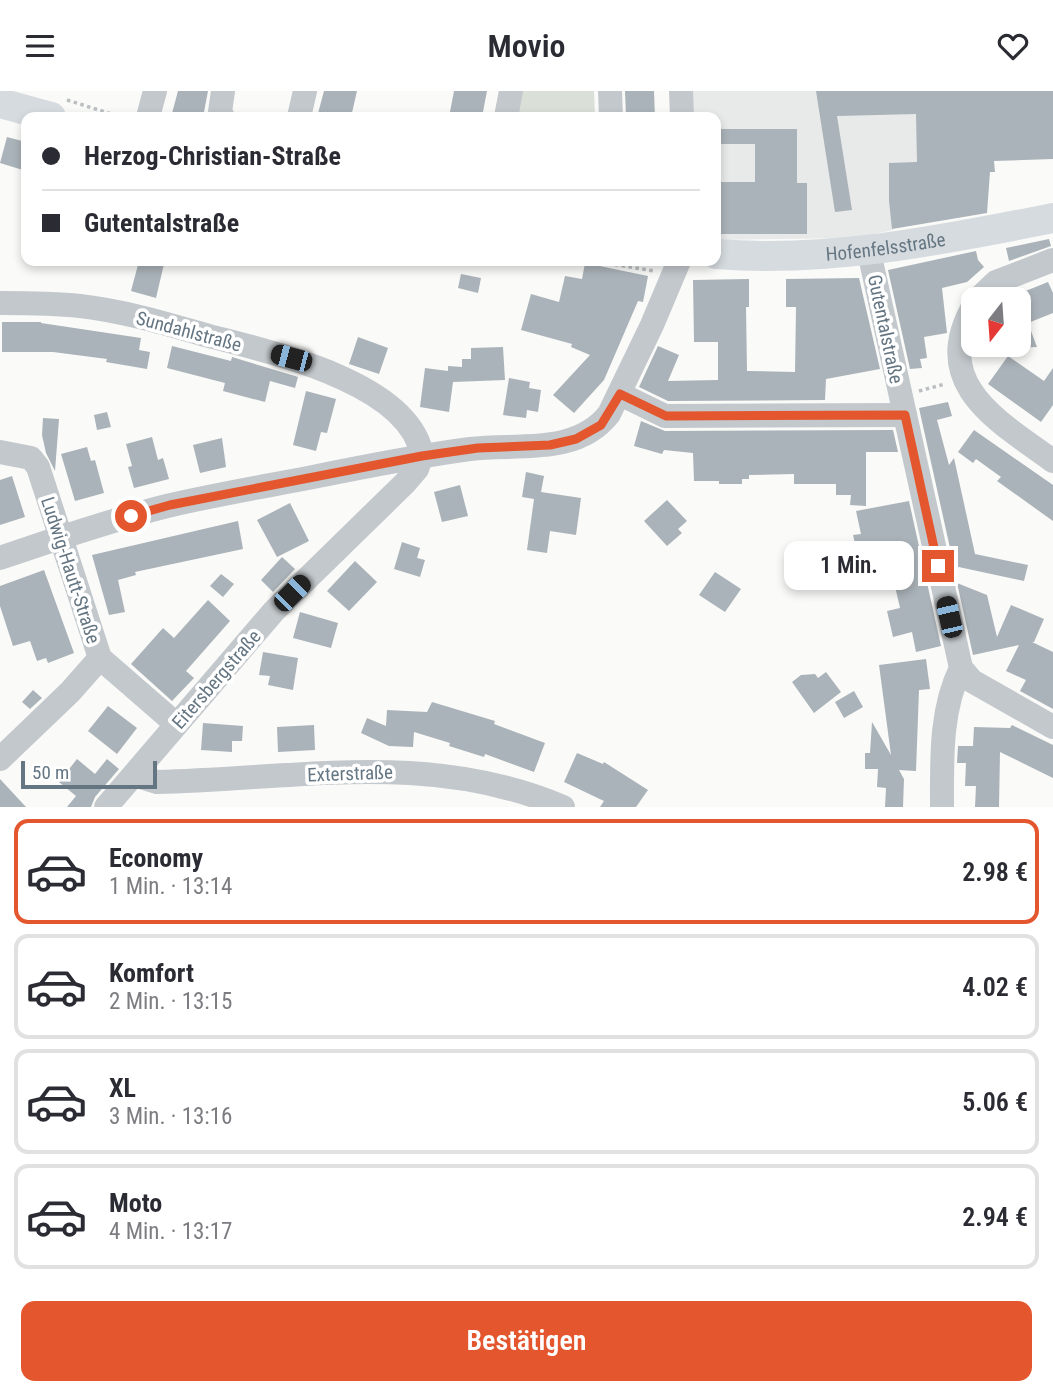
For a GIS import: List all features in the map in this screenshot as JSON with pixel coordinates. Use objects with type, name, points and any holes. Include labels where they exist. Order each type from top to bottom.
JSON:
[{"type":"main road","points":[[0,103],[57,108]]},
{"type":"main road","name":"Hofenfelsstraße","points":[[721,254],[834,255],[869,252],[1053,218]]},
{"type":"street","points":[[149,112],[155,91]]},
{"type":"street","points":[[220,112],[223,91]]},
{"type":"street","points":[[300,112],[305,91]]},
{"type":"street","points":[[507,112],[511,91]]},
{"type":"street","points":[[610,91],[611,112]]},
{"type":"street","points":[[681,91],[682,112]]},
{"type":"street","name":"Gutentalstraße","points":[[869,252],[961,668]]},
{"type":"street","points":[[991,287],[996,282],[1053,260]]},
{"type":"street","points":[[0,558],[60,537],[170,505],[422,456],[478,448],[550,445],[576,439],[601,425],[620,394],[677,268]]},
{"type":"street","name":"Sundahlstraße","points":[[0,303],[79,306],[110,311],[266,351],[326,370],[398,414],[419,442],[422,456]]},
{"type":"street","points":[[961,341],[960,361],[964,380],[973,397],[988,413],[1053,461]]},
{"type":"street","points":[[620,394],[666,416],[902,405]]},
{"type":"street","name":"Ludwig-Hautt-Straße","points":[[0,452],[31,458],[38,467],[100,658],[176,725]]},
{"type":"street","name":"Eitersbergstraße","points":[[106,807],[274,611],[405,483],[422,456]]},
{"type":"street","points":[[0,759],[46,716],[100,658]]},
{"type":"street","points":[[942,807],[946,710],[952,685],[961,668],[972,681],[1053,727]]},
{"type":"street","name":"Exterstraße","points":[[134,775],[157,782],[348,770],[410,771],[488,782],[525,792],[563,807]]},
{"type":"path","points":[[57,108],[85,112]]},
{"type":"path","points":[[653,266],[677,268]]},
{"type":"path","points":[[902,405],[964,380]]},
{"type":"shaded area","points":[[520,91],[594,91],[595,112],[516,112]]},
{"type":"shaded area","points":[[688,91],[1053,91],[889,201],[893,230],[854,238],[721,240],[721,112],[689,112]]},
{"type":"building","points":[[178,91],[208,91],[204,112],[172,112]]},
{"type":"building","points":[[324,91],[357,91],[352,112],[318,112]]},
{"type":"building","points":[[454,91],[487,91],[483,112],[450,112]]},
{"type":"building","points":[[625,91],[654,91],[655,112],[626,112]]},
{"type":"building","points":[[816,91],[1053,91],[1053,159],[994,161],[995,172],[990,172],[987,213],[892,229],[889,163],[917,162],[916,114],[837,116],[852,210],[835,212]]},
{"type":"building","points":[[721,129],[797,129],[797,183],[807,183],[807,234],[721,234],[721,182],[755,182],[755,144],[721,144]]},
{"type":"building","points":[[7,137],[21,141],[21,169],[0,163]]},
{"type":"building","points":[[1049,239],[1051,246],[1009,261],[1006,248]]},
{"type":"building","points":[[976,251],[978,260],[984,267],[967,282],[942,288],[947,333],[924,337],[927,358],[920,359],[922,368],[910,369],[888,270]]},
{"type":"building","points":[[138,266],[164,266],[156,298],[131,291]]},
{"type":"building","points":[[584,266],[600,266],[648,276],[643,302],[638,301],[604,380],[574,413],[553,395],[590,355],[571,347],[572,344],[521,330],[531,294],[559,302],[565,276],[582,279]]},
{"type":"building","points":[[461,274],[481,278],[478,293],[458,288]]},
{"type":"building","points":[[859,278],[880,369],[826,379],[825,400],[668,401],[639,387],[658,346],[679,355],[668,381],[718,380],[718,342],[694,342],[693,280],[749,279],[749,307],[746,307],[747,371],[795,372],[796,307],[786,307],[786,279]]},
{"type":"building","points":[[1048,282],[1053,293],[1053,313],[1031,322],[1031,289]]},
{"type":"building","points":[[2,322],[41,322],[141,338],[139,350],[150,352],[147,369],[106,362],[107,359],[53,352],[2,352]]},
{"type":"building","points":[[1031,331],[1037,347],[1031,347]]},
{"type":"building","points":[[358,337],[388,348],[379,374],[349,364]]},
{"type":"building","points":[[172,346],[231,361],[232,357],[298,377],[295,388],[270,381],[265,402],[223,391],[225,383],[167,368]]},
{"type":"building","points":[[503,347],[505,380],[453,382],[449,412],[420,407],[425,368],[448,371],[448,366],[462,367],[462,359],[471,359],[471,348]]},
{"type":"building","points":[[1007,357],[1044,381],[1053,368],[1053,405],[1041,422],[988,384]]},
{"type":"building","points":[[509,378],[530,382],[529,388],[541,390],[538,412],[527,410],[526,418],[503,415]]},
{"type":"building","points":[[306,391],[336,399],[327,433],[321,432],[316,451],[293,445]]},
{"type":"building","points":[[948,402],[952,416],[937,420],[949,465],[954,458],[975,554],[1028,565],[1024,581],[954,566],[919,408]]},
{"type":"building","points":[[107,412],[111,427],[97,430],[94,415]]},
{"type":"building","points":[[43,418],[59,419],[55,471],[46,453],[42,435]]},
{"type":"building","points":[[641,421],[665,431],[893,430],[898,452],[866,452],[866,506],[850,505],[851,495],[836,495],[836,484],[794,484],[794,474],[749,475],[749,479],[742,479],[742,484],[694,481],[693,453],[664,450],[662,454],[634,446]]},
{"type":"building","points":[[974,430],[1053,485],[1053,521],[997,481],[1001,477],[976,459],[973,463],[958,452]]},
{"type":"building","points":[[152,437],[158,460],[163,458],[169,479],[134,488],[128,467],[132,466],[126,444]]},
{"type":"building","points":[[222,438],[226,467],[200,473],[193,445]]},
{"type":"building","points":[[87,447],[91,461],[95,460],[104,493],[75,501],[61,454]]},
{"type":"building","points":[[526,472],[544,476],[541,492],[581,498],[576,535],[550,531],[547,553],[527,550],[534,499],[522,497]]},
{"type":"building","points":[[12,476],[25,517],[0,525],[0,480]]},
{"type":"building","points":[[460,485],[468,516],[442,522],[434,492]]},
{"type":"building","points":[[667,500],[687,521],[678,529],[682,533],[667,546],[644,521]]},
{"type":"building","points":[[909,501],[941,646],[916,652],[912,632],[893,637],[887,611],[900,608],[886,547],[857,552],[853,535],[861,534],[856,511]]},
{"type":"building","points":[[290,503],[309,541],[277,557],[257,520]]},
{"type":"building","points":[[238,521],[243,549],[135,572],[136,575],[118,580],[125,612],[109,615],[92,555]]},
{"type":"building","points":[[402,542],[420,548],[417,558],[425,560],[420,577],[394,569]]},
{"type":"building","points":[[282,557],[295,569],[273,592],[261,580]]},
{"type":"building","points":[[355,561],[377,582],[349,611],[327,591]]},
{"type":"building","points":[[44,570],[74,653],[48,663],[46,658],[37,661],[30,641],[13,646],[0,606],[0,586]]},
{"type":"building","points":[[715,572],[741,589],[725,612],[699,595]]},
{"type":"building","points":[[221,574],[234,584],[223,597],[210,586]]},
{"type":"building","points":[[957,583],[987,595],[997,637],[1011,605],[1044,619],[1032,642],[1053,652],[1053,709],[1020,691],[1026,680],[1006,671],[1019,645],[973,655]]},
{"type":"building","points":[[208,600],[230,621],[186,671],[194,678],[172,701],[131,664],[163,628],[174,638]]},
{"type":"building","points":[[300,612],[338,623],[331,648],[293,638]]},
{"type":"building","points":[[263,652],[298,658],[293,690],[268,685],[270,676],[259,675]]},
{"type":"building","points":[[926,659],[930,689],[919,690],[916,771],[899,770],[904,779],[903,807],[885,807],[886,788],[877,787],[878,769],[865,769],[865,753],[870,753],[872,722],[891,755],[879,665]]},
{"type":"building","points":[[826,672],[841,692],[814,713],[792,682],[801,675],[815,674],[818,678]]},
{"type":"building","points":[[33,690],[42,698],[30,709],[22,702]]},
{"type":"building","points":[[854,691],[863,707],[844,718],[835,702]]},
{"type":"building","points":[[432,702],[495,721],[494,724],[545,743],[534,772],[485,754],[484,757],[449,746],[450,743],[414,732],[413,747],[389,746],[361,733],[367,718],[386,726],[387,710],[427,712]]},
{"type":"building","points":[[108,706],[137,728],[117,754],[88,731]]},
{"type":"building","points":[[203,723],[243,726],[242,741],[232,741],[232,752],[201,750]]},
{"type":"building","points":[[314,725],[315,750],[278,752],[277,727]]},
{"type":"building","points":[[1012,725],[1053,745],[1053,778],[1000,752],[999,807],[975,807],[976,786],[965,786],[966,763],[957,763],[958,746],[973,746],[974,727],[1010,728]]},
{"type":"building","points":[[577,753],[603,764],[604,762],[648,790],[636,807],[600,807],[604,801],[564,782]]},
{"type":"building","points":[[77,759],[95,774],[107,759],[119,769],[95,797],[91,807],[67,807],[76,796],[59,782]]},
{"type":"building","points":[[0,779],[26,807],[0,807]]},
{"type":"route","points":[[131,516],[170,505],[422,456],[478,448],[550,445],[576,439],[601,425],[620,394],[651,411],[677,417],[905,415],[938,566]]}]
